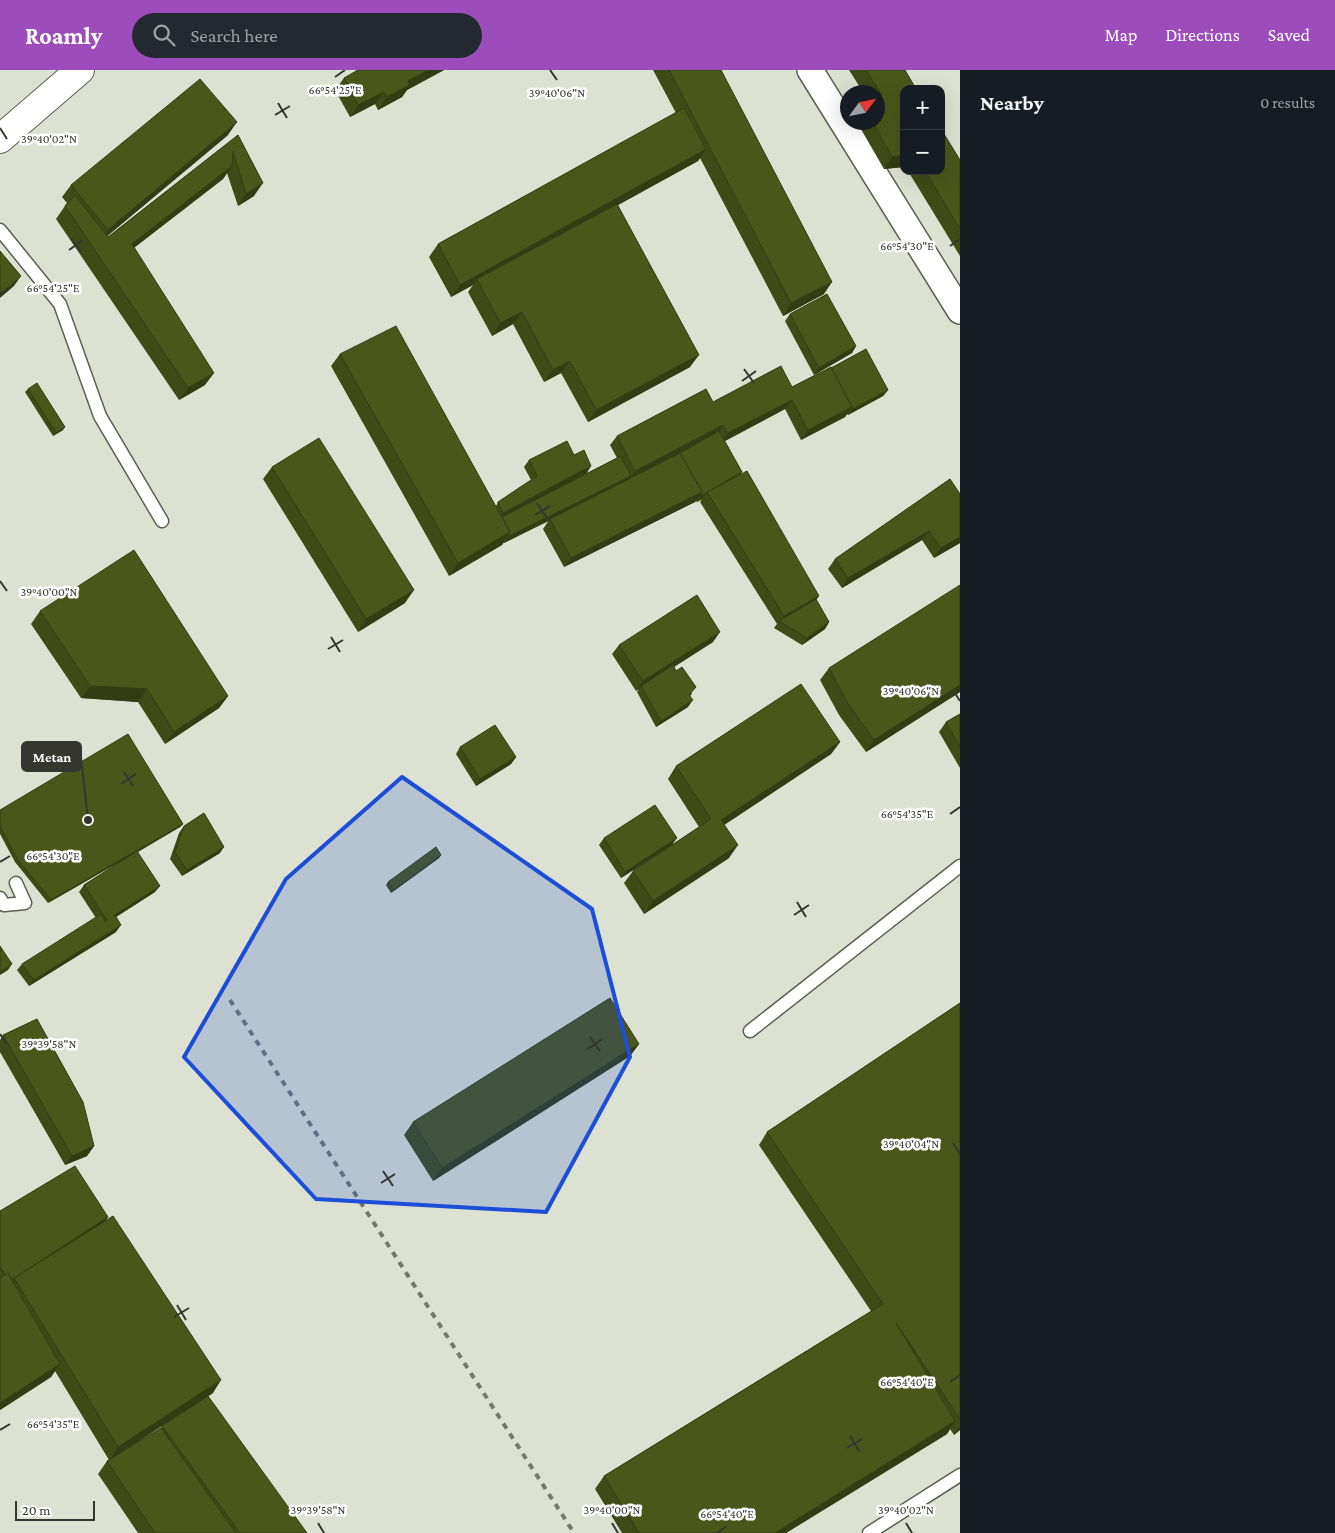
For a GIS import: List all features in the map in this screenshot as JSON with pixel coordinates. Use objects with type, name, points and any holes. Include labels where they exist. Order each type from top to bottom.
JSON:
[{"type":"street","points":[[0,139],[80,70]]},
{"type":"street","points":[[810,70],[960,311]]},
{"type":"lane","points":[[0,230],[60,304],[100,416],[162,520]]},
{"type":"lane","points":[[750,1031],[960,866]]},
{"type":"lane","points":[[0,898],[4,905],[26,902],[16,883]]},
{"type":"lane","points":[[870,1533],[960,1474]]},
{"type":"highlighted area","points":[[402,777],[592,909],[630,1057],[546,1212],[316,1199],[184,1057],[286,879]]},
{"type":"building","points":[[358,70],[429,70],[408,81],[410,85],[387,97],[384,92],[358,105],[344,78]]},
{"type":"building","points":[[669,70],[721,70],[832,282],[791,303]]},
{"type":"building","points":[[866,70],[905,70],[914,85],[900,85],[900,156],[892,157],[877,130],[885,130],[885,85],[875,85]]},
{"type":"building","points":[[200,79],[237,122],[108,230],[71,185]]},
{"type":"building","points":[[684,108],[706,149],[460,285],[438,244]]},
{"type":"building","points":[[238,135],[263,183],[246,194],[233,151],[232,166],[132,244],[214,373],[188,388],[65,206],[75,195],[108,237]]},
{"type":"building","points":[[945,136],[960,160],[960,229],[927,175],[945,175]]},
{"type":"building","points":[[617,204],[699,355],[596,410],[570,361],[553,370],[522,312],[500,323],[477,279]]},
{"type":"building","points":[[0,251],[21,276],[0,294]]},
{"type":"building","points":[[827,294],[856,346],[819,368],[790,314]]},
{"type":"building","points":[[396,326],[510,532],[458,563],[340,354]]},
{"type":"building","points":[[866,349],[888,390],[853,409],[831,368]]},
{"type":"building","points":[[781,366],[792,387],[831,367],[852,407],[808,430],[792,400],[728,433],[723,425],[635,471],[617,436],[706,389],[713,402]]},
{"type":"building","points":[[37,383],[65,427],[56,433],[28,389]]},
{"type":"building","points":[[719,431],[742,472],[701,496],[702,492],[680,453]]},
{"type":"building","points":[[319,438],[414,590],[366,619],[272,467]]},
{"type":"building","points":[[567,441],[574,455],[584,450],[591,466],[503,513],[498,502],[537,476],[529,460]]},
{"type":"building","points":[[680,453],[702,492],[571,558],[550,519]]},
{"type":"building","points":[[621,456],[631,476],[508,535],[510,532],[502,517]]},
{"type":"building","points":[[747,471],[819,596],[784,616],[707,492]]},
{"type":"building","points":[[950,479],[960,494],[960,537],[941,548],[929,531],[848,578],[835,559]]},
{"type":"building","points":[[134,550],[228,696],[174,732],[147,689],[90,686],[40,611]]},
{"type":"building","points":[[960,585],[960,685],[874,740],[847,702],[829,668]]},
{"type":"building","points":[[697,595],[720,632],[643,681],[619,645]]},
{"type":"building","points":[[816,599],[829,622],[807,638],[779,621]]},
{"type":"building","points":[[673,665],[676,671],[682,667],[696,687],[689,695],[693,700],[661,721],[641,686]]},
{"type":"building","points":[[801,684],[840,742],[721,820],[738,845],[653,901],[633,871],[711,819],[676,766]]},
{"type":"building","points":[[960,714],[960,747],[946,722]]},
{"type":"building","points":[[495,725],[516,757],[480,779],[460,747]]},
{"type":"building","points":[[128,734],[183,824],[51,900],[17,859],[0,826],[0,810]]},
{"type":"building","points":[[655,805],[677,838],[625,872],[604,838]]},
{"type":"building","points":[[204,813],[224,847],[187,870],[175,852],[184,826]]},
{"type":"building","points":[[436,847],[441,855],[394,890],[388,882]]},
{"type":"building","points":[[137,851],[160,886],[113,916],[115,915],[121,925],[34,980],[22,964],[101,914],[105,921],[107,920],[84,885]]},
{"type":"building","points":[[0,946],[12,964],[0,972]]},
{"type":"building","points":[[610,998],[639,1044],[442,1168],[413,1122]]},
{"type":"building","points":[[960,1003],[960,1419],[896,1323],[955,1421],[775,1533],[639,1533],[604,1476],[883,1304],[767,1132]]},
{"type":"building","points":[[37,1019],[83,1102],[94,1146],[72,1156],[3,1035]]},
{"type":"building","points":[[75,1166],[108,1217],[12,1280],[8,1273],[6,1275],[0,1267],[0,1211]]},
{"type":"building","points":[[113,1216],[221,1380],[118,1447],[14,1278]]},
{"type":"building","points":[[8,1273],[60,1364],[0,1403],[0,1278]]},
{"type":"building","points":[[208,1396],[307,1533],[240,1533],[162,1426]]},
{"type":"building","points":[[161,1428],[236,1533],[155,1533],[107,1461]]},
{"type":"railway","points":[[230,1000],[574,1533]]},
{"type":"place","name":"Metan","points":[[88,820]]}]
